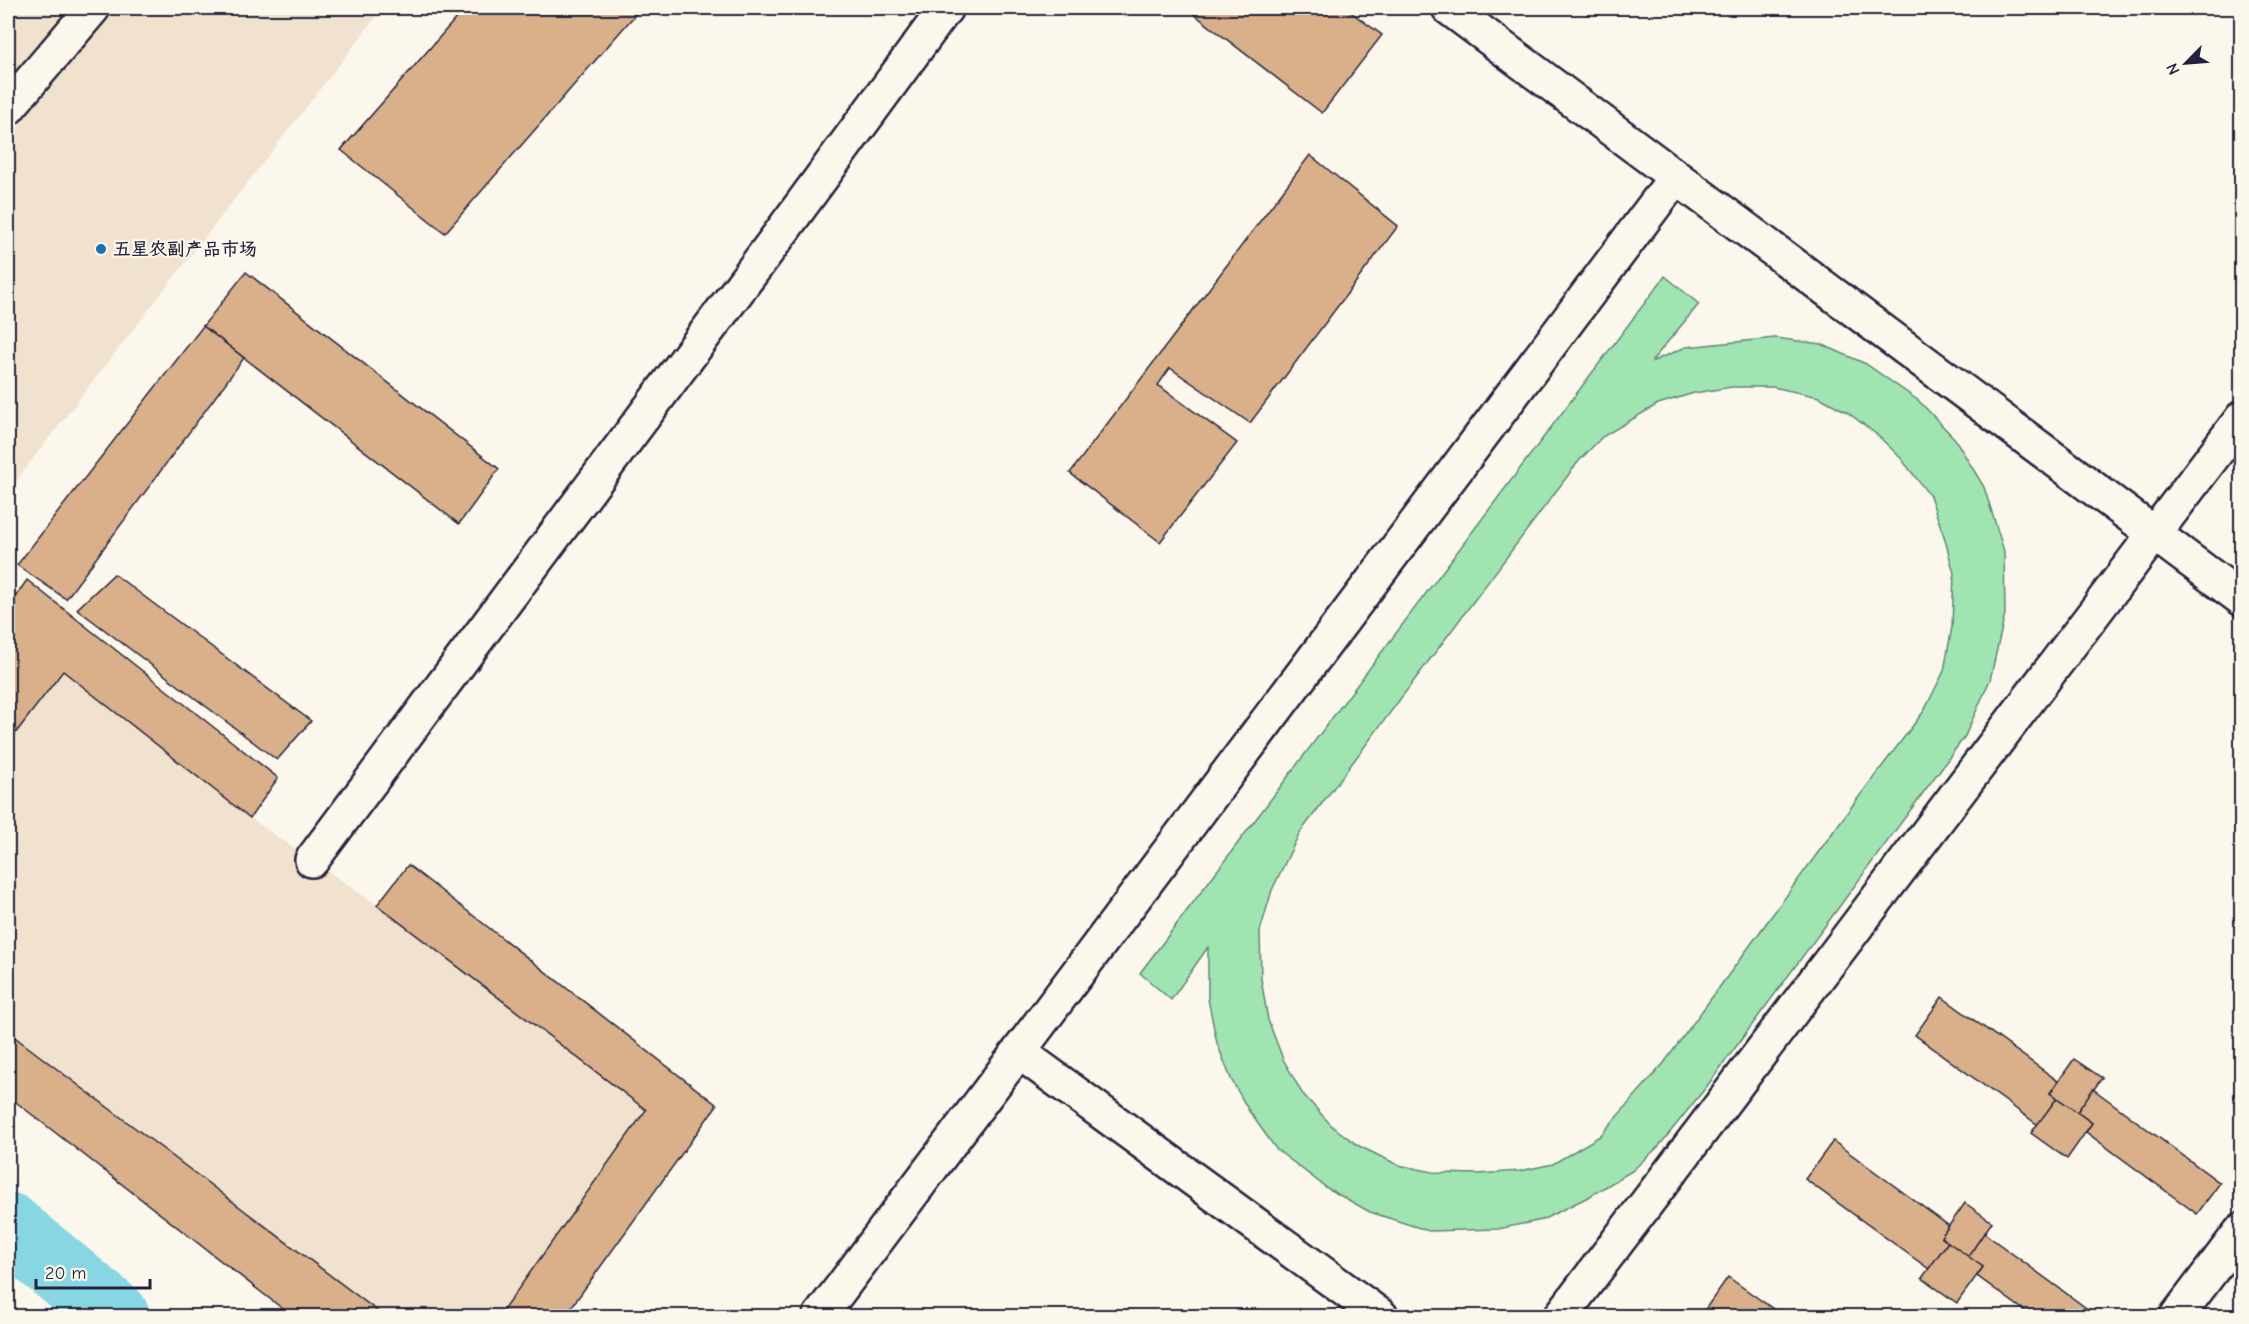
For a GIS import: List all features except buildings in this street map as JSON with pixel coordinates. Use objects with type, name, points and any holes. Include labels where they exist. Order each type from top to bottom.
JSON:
[{"type":"street","points":[[8,108],[93,8]]},
{"type":"street","points":[[312,860],[946,8]]},
{"type":"street","points":[[1449,8],[2241,599]]},
{"type":"street","points":[[820,1317],[1675,178]]},
{"type":"street","points":[[1561,1317],[2241,418]]},
{"type":"street","points":[[1019,1052],[1381,1317]]},
{"type":"street","points":[[2177,1317],[2241,1230]]},
{"type":"shaded area","name":"五星农副产品市场","points":[[8,8],[383,8],[8,491]]},
{"type":"shaded area","points":[[63,671],[250,818],[377,905],[646,1110],[499,1316],[384,1316],[8,1032],[8,743]]},
{"type":"green space","points":[[1665,276],[1699,304],[1651,362],[1686,347],[1775,338],[1821,344],[1866,364],[1919,401],[1955,439],[1984,487],[2004,551],[2005,614],[1990,680],[1965,736],[1707,1086],[1659,1146],[1632,1171],[1590,1196],[1542,1220],[1498,1229],[1429,1231],[1370,1212],[1327,1188],[1276,1149],[1249,1111],[1231,1079],[1217,1043],[1208,999],[1208,947],[1171,1000],[1140,973]],"holes":[[[1732,387],[1773,387],[1819,397],[1847,412],[1876,434],[1900,457],[1930,496],[1954,573],[1952,627],[1944,671],[1924,711],[1664,1063],[1600,1136],[1553,1164],[1520,1171],[1478,1174],[1438,1173],[1398,1165],[1359,1146],[1332,1126],[1302,1093],[1283,1059],[1268,1020],[1261,979],[1260,931],[1272,890],[1299,834],[1578,462],[1602,437],[1658,404],[1694,393]]]},
{"type":"waterway","points":[[8,1227],[115,1316]]},
{"type":"place","name":"五星农副产品市场","points":[[101,249]]}]
